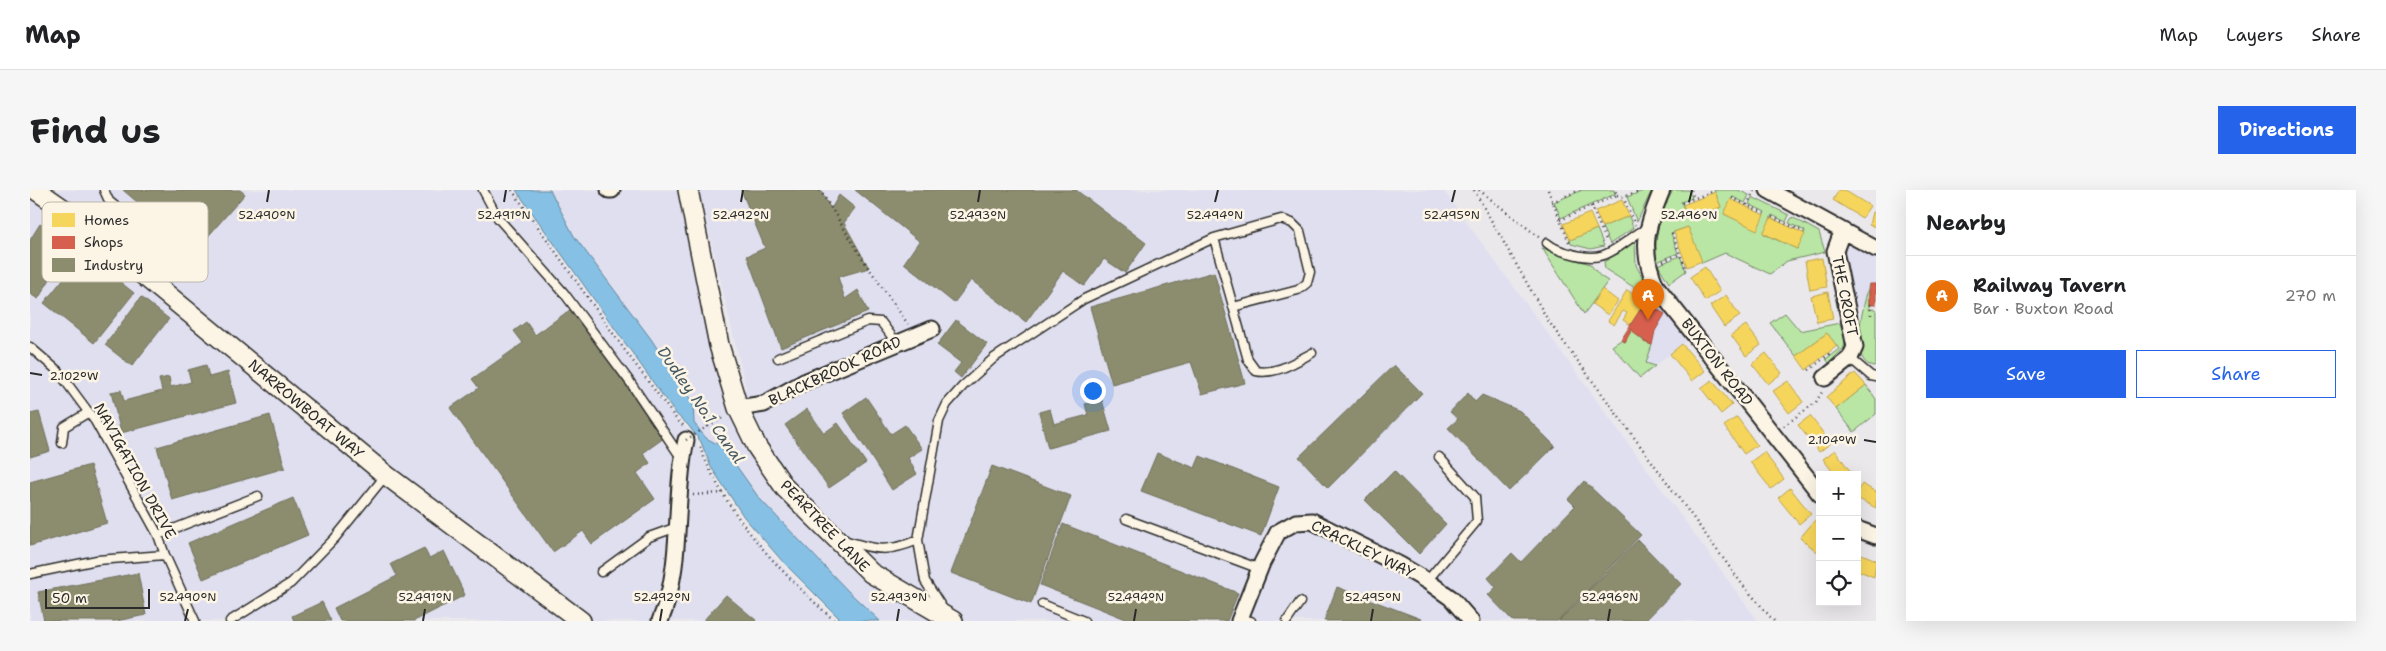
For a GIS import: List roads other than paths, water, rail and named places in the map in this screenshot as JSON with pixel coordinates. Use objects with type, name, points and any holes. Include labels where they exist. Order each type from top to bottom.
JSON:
[{"type":"street","name":"NARROWBOAT WAY","points":[[36,190],[52,202]]},
{"type":"street","name":"PEARTREE LANE","points":[[688,190],[719,345],[738,408],[758,447],[784,488],[871,573],[951,620]]},
{"type":"street","name":"BUXTON ROAD","points":[[1662,190],[1639,227],[1648,266],[1656,286],[1816,489]]},
{"type":"street","points":[[1768,190],[1876,249]]},
{"type":"street","name":"THE CROFT","points":[[1825,378],[1850,358],[1855,347],[1835,251],[1842,232]]},
{"type":"street","name":"NARROWBOAT WAY","points":[[152,282],[386,475],[581,621]]},
{"type":"street","name":"BLACKBROOK ROAD","points":[[738,408],[764,404],[804,382],[932,328]]},
{"type":"street","points":[[660,621],[668,603],[682,460],[693,440]]},
{"type":"street","name":"CRACKLEY WAY","points":[[1244,620],[1260,570],[1278,532],[1296,522],[1312,522],[1400,565],[1427,581],[1450,598],[1471,621]]},
{"type":"street","points":[[1861,530],[1876,536]]},
{"type":"lane","points":[[104,190],[110,202]]},
{"type":"lane","points":[[483,190],[498,218],[564,293],[630,382],[682,460]]},
{"type":"lane","points":[[951,620],[925,581],[918,540],[939,421],[947,404],[963,386],[994,358],[1084,299],[1214,238],[1281,219],[1292,223],[1300,231],[1310,272],[1307,283],[1298,290],[1233,307]]},
{"type":"lane","points":[[1547,243],[1553,248],[1593,259],[1608,254],[1640,232],[1639,227]]},
{"type":"lane","points":[[1214,238],[1248,360],[1256,371],[1266,373],[1291,365],[1312,352]]},
{"type":"lane","points":[[778,358],[868,321],[881,322],[901,340]]},
{"type":"lane","name":"NAVIGATION DRIVE","points":[[30,348],[58,371],[89,412],[158,535],[165,555],[196,621]]},
{"type":"lane","points":[[1850,358],[1871,376],[1876,377]]},
{"type":"lane","points":[[62,443],[64,427],[89,412]]},
{"type":"lane","points":[[1427,581],[1476,521],[1475,497],[1439,457]]},
{"type":"lane","points":[[230,621],[291,583],[335,538],[386,475]]},
{"type":"lane","points":[[158,535],[258,496]]},
{"type":"lane","points":[[1126,519],[1260,570]]},
{"type":"lane","points":[[601,572],[649,537],[677,526]]},
{"type":"lane","points":[[831,535],[865,546],[890,550],[918,540]]},
{"type":"lane","points":[[30,574],[97,560],[165,555]]},
{"type":"lane","points":[[1287,621],[1300,602]]},
{"type":"lane","points":[[1042,604],[1084,621]]},
{"type":"water","points":[[516,190],[550,190],[574,236],[651,339],[693,403],[694,423],[706,438],[723,447],[759,498],[849,592],[880,621],[842,621],[783,562],[744,517],[711,467],[701,442],[688,425],[675,413]]},
{"type":"place","name":"Railway Tavern","points":[[1648,320]]},
{"type":"water label","name":"Dudley No.1 Canal","points":[[701,405]]}]
